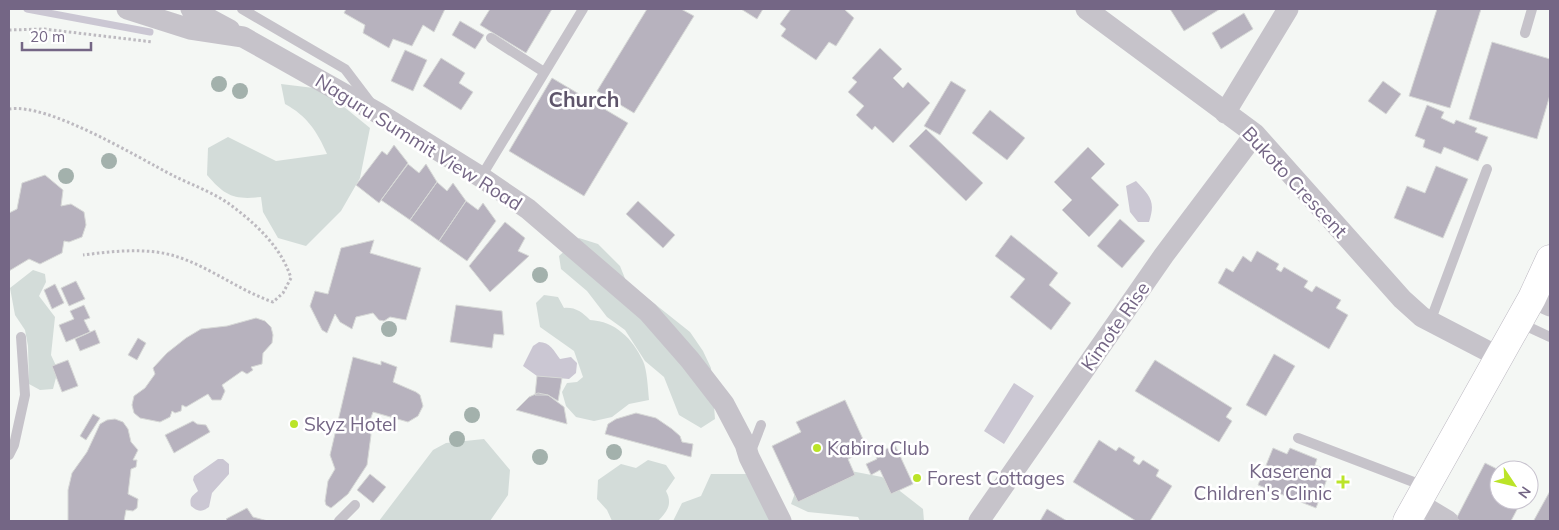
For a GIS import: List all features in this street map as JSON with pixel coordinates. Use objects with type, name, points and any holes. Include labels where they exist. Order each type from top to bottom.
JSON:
[{"type":"main road","points":[[1417,504],[1519,322],[1541,302],[1550,259]]},
{"type":"street","points":[[127,9],[191,19]]},
{"type":"street","name":"Bukoto Crescent","points":[[1086,9],[1255,134],[1402,299],[1430,322],[1499,357]]},
{"type":"street","points":[[1225,113],[1288,9]]},
{"type":"street","name":"Naguru Summit View Road","points":[[191,19],[243,37],[378,113],[481,177],[528,209],[648,312],[690,360],[724,404],[781,521]]},
{"type":"street","name":"Kimote Rise","points":[[979,521],[1164,255],[1255,134]]},
{"type":"street","points":[[1417,504],[1448,521]]},
{"type":"lane","points":[[242,9],[345,69],[378,113]]},
{"type":"lane","points":[[481,177],[583,9]]},
{"type":"lane","points":[[1525,34],[1532,9]]},
{"type":"lane","points":[[491,38],[544,72]]},
{"type":"lane","points":[[1430,322],[1487,169]]},
{"type":"lane","points":[[1519,322],[1550,337]]},
{"type":"lane","points":[[9,455],[14,446],[25,395],[21,337]]},
{"type":"lane","points":[[749,457],[761,424]]},
{"type":"lane","points":[[1298,438],[1417,504]]},
{"type":"lane","points":[[339,521],[355,505]]},
{"type":"path","points":[[9,30],[44,29],[138,41],[167,42],[191,19]]},
{"type":"path","points":[[9,109],[20,108],[69,123],[231,205],[272,241],[286,261],[291,278],[283,294],[273,302],[254,295],[191,262],[158,252],[115,250],[83,255]]},
{"type":"shaded area","points":[[281,84],[322,89],[370,128],[360,178],[341,211],[306,246],[278,238],[263,212],[261,197],[244,198],[231,195],[219,188],[207,175],[208,148],[228,137],[276,161],[327,154],[319,138],[305,119],[285,104]]},
{"type":"shaded area","points":[[1136,181],[1148,195],[1152,204],[1149,222],[1138,222],[1130,212],[1126,186]]},
{"type":"shaded area","points":[[579,238],[598,244],[620,266],[626,281],[690,332],[703,351],[711,368],[715,419],[701,428],[679,415],[664,377],[645,361],[625,330],[607,317],[587,291],[561,269],[559,256]]},
{"type":"shaded area","points":[[33,270],[45,274],[46,282],[39,296],[55,317],[51,355],[58,370],[53,389],[40,390],[29,384],[28,346],[25,330],[15,315],[10,288]]},
{"type":"shaded area","points":[[544,295],[558,297],[564,308],[575,309],[590,320],[599,321],[615,328],[634,345],[644,365],[649,400],[629,404],[612,417],[594,421],[576,417],[566,406],[562,392],[567,383],[577,382],[583,377],[574,351],[540,327],[536,303]]},
{"type":"shaded area","points":[[539,342],[549,345],[560,359],[571,357],[577,363],[576,373],[569,379],[537,376],[523,366],[533,346]]},
{"type":"shaded area","points":[[1014,383],[1034,396],[1004,444],[984,431]]},
{"type":"shaded area","points":[[484,439],[510,470],[508,495],[490,521],[379,521],[433,450],[446,443]]},
{"type":"shaded area","points":[[218,459],[223,459],[229,464],[229,474],[212,493],[209,507],[200,511],[191,506],[190,503],[192,497],[198,491],[193,480],[194,476]]},
{"type":"shaded area","points":[[648,460],[666,465],[675,478],[666,491],[669,500],[668,508],[658,521],[612,521],[607,510],[597,499],[598,480],[621,464],[636,468]]},
{"type":"shaded area","points":[[830,467],[882,477],[923,509],[924,521],[860,521],[858,517],[808,512],[791,504],[800,480]]},
{"type":"shaded area","points":[[711,474],[746,474],[777,521],[673,521],[682,503],[701,496]]},
{"type":"building","points":[[346,9],[445,9],[434,32],[423,25],[412,46],[393,39],[389,48],[363,33],[365,25],[344,13]]},
{"type":"building","points":[[490,9],[552,9],[526,53],[480,25]]},
{"type":"building","points":[[647,9],[681,9],[694,16],[634,113],[597,91]]},
{"type":"building","points":[[741,9],[763,9],[757,19]]},
{"type":"building","points":[[791,9],[844,9],[854,18],[836,46],[829,42],[816,60],[781,36],[786,29],[780,24]]},
{"type":"building","points":[[1170,9],[1220,9],[1184,31]]},
{"type":"building","points":[[1437,9],[1481,9],[1450,108],[1409,96]]},
{"type":"building","points":[[1244,13],[1253,29],[1221,49],[1212,33]]},
{"type":"building","points":[[460,21],[484,35],[475,49],[452,35]]},
{"type":"building","points":[[1492,42],[1550,59],[1550,95],[1537,139],[1469,119]]},
{"type":"building","points":[[880,48],[902,69],[893,78],[903,88],[908,82],[930,103],[893,143],[875,126],[872,130],[856,115],[864,106],[848,92],[857,82],[852,78]]},
{"type":"building","points":[[405,50],[427,60],[413,91],[391,81]]},
{"type":"building","points":[[441,58],[465,73],[459,83],[473,92],[461,110],[423,86]]},
{"type":"building","points":[[552,78],[628,123],[584,196],[509,151]]},
{"type":"building","points":[[951,81],[966,90],[940,135],[924,126]]},
{"type":"building","points":[[1383,81],[1401,94],[1386,114],[1368,101]]},
{"type":"building","points":[[1427,105],[1444,112],[1441,118],[1454,124],[1456,120],[1477,128],[1475,132],[1488,137],[1478,161],[1444,147],[1441,154],[1423,147],[1425,140],[1415,136]]},
{"type":"building","points":[[990,110],[1025,138],[1007,160],[972,133]]},
{"type":"building","points":[[926,129],[983,183],[966,201],[909,146]]},
{"type":"building","points":[[394,145],[408,163],[379,203],[356,185],[382,151],[387,155]]},
{"type":"building","points":[[1088,147],[1105,164],[1091,178],[1119,205],[1089,237],[1062,210],[1072,200],[1054,182]]},
{"type":"building","points":[[408,164],[419,173],[426,164],[437,182],[410,220],[381,200]]},
{"type":"building","points":[[1436,166],[1468,179],[1443,238],[1394,218],[1407,186],[1425,193]]},
{"type":"building","points":[[45,175],[63,190],[61,206],[71,204],[84,212],[86,225],[82,237],[69,242],[64,241],[62,253],[40,264],[29,259],[9,271],[9,213],[17,209],[22,183]]},
{"type":"building","points":[[437,182],[447,191],[453,183],[466,201],[439,241],[410,220]]},
{"type":"building","points":[[466,201],[478,210],[483,203],[496,221],[467,261],[439,241]]},
{"type":"building","points":[[638,201],[675,235],[663,248],[626,214]]},
{"type":"building","points":[[1120,219],[1145,241],[1122,268],[1097,246]]},
{"type":"building","points":[[505,222],[525,238],[518,251],[529,256],[490,292],[469,266]]},
{"type":"building","points":[[1011,235],[1058,273],[1049,285],[1071,303],[1051,330],[1010,297],[1025,279],[995,256]]},
{"type":"building","points":[[374,240],[370,253],[421,268],[406,320],[390,317],[384,321],[379,320],[373,313],[356,317],[352,329],[340,322],[335,314],[327,333],[322,330],[310,306],[315,291],[328,294],[341,248]]},
{"type":"building","points":[[1257,251],[1279,264],[1276,269],[1281,272],[1284,267],[1308,281],[1304,287],[1312,292],[1316,286],[1341,300],[1336,308],[1348,315],[1329,349],[1218,283],[1226,268],[1233,272],[1243,256],[1251,262]]},
{"type":"building","points":[[76,281],[85,299],[69,306],[61,288]]},
{"type":"building","points":[[55,284],[64,303],[52,309],[44,290]]},
{"type":"building","points":[[84,305],[90,318],[84,320],[90,332],[66,342],[59,325],[74,319],[70,311]]},
{"type":"building","points":[[456,305],[502,311],[504,335],[494,334],[492,348],[450,342]]},
{"type":"building","points":[[256,318],[265,321],[271,327],[272,343],[263,353],[262,364],[251,367],[253,370],[247,374],[242,371],[222,385],[225,391],[221,400],[212,400],[208,394],[186,407],[182,405],[181,411],[175,413],[172,411],[170,417],[160,422],[140,418],[134,413],[132,405],[134,396],[145,388],[155,374],[153,368],[167,353],[186,338],[201,329],[227,326]]},
{"type":"building","points":[[95,330],[100,343],[80,351],[75,339]]},
{"type":"building","points":[[138,338],[146,343],[137,360],[128,355]]},
{"type":"building","points":[[1274,354],[1295,366],[1266,416],[1246,405]]},
{"type":"building","points":[[353,357],[381,365],[381,361],[397,367],[393,382],[420,395],[423,406],[418,416],[408,422],[373,412],[369,423],[371,435],[367,465],[348,494],[331,508],[326,505],[325,501],[328,481],[335,469],[330,455]]},
{"type":"building","points":[[68,360],[78,386],[62,392],[52,366]]},
{"type":"building","points":[[1155,360],[1232,408],[1226,417],[1232,421],[1219,442],[1135,391]]},
{"type":"building","points":[[537,376],[562,378],[558,401],[548,395],[535,395]]},
{"type":"building","points":[[538,393],[548,395],[564,407],[567,424],[516,410],[529,397]]},
{"type":"building","points":[[845,400],[868,450],[848,459],[855,475],[798,502],[772,446],[801,432],[796,422]]},
{"type":"building","points":[[636,413],[656,418],[680,436],[682,442],[693,444],[691,457],[605,434],[608,424],[616,419]]},
{"type":"building","points":[[93,414],[100,418],[86,440],[80,436]]},
{"type":"building","points":[[115,419],[123,422],[128,429],[131,442],[138,450],[133,460],[137,460],[136,467],[131,469],[128,494],[138,499],[137,508],[133,511],[126,510],[124,521],[68,521],[68,490],[72,473],[87,452],[100,424],[107,420]]},
{"type":"building","points":[[193,421],[197,424],[206,425],[210,432],[174,453],[165,435]]},
{"type":"building","points":[[1099,440],[1116,451],[1119,447],[1135,457],[1133,461],[1139,465],[1143,460],[1159,470],[1156,476],[1172,486],[1150,521],[1136,521],[1073,482]]},
{"type":"building","points":[[895,445],[913,484],[891,494],[880,470],[871,475],[866,464],[877,459],[875,454]]},
{"type":"building","points":[[1273,448],[1287,454],[1290,448],[1317,459],[1315,465],[1330,471],[1316,508],[1258,485]]},
{"type":"building","points":[[1485,463],[1489,465],[1489,510],[1517,510],[1511,521],[1461,521],[1456,519]]},
{"type":"building","points":[[370,474],[386,487],[373,503],[357,490]]},
{"type":"building","points":[[1550,491],[1550,521],[1534,520]]},
{"type":"building","points":[[247,508],[253,517],[268,521],[228,521],[226,519]]},
{"type":"building","points":[[1047,509],[1067,521],[1040,521]]},
{"type":"waterway","points":[[27,9],[150,32]]},
{"type":"place","name":"Skyz Hotel","points":[[294,424]]},
{"type":"place","name":"Kabira Club","points":[[817,448]]},
{"type":"place","name":"Forest Cottages","points":[[917,478]]},
{"type":"place","name":"Kaserena Children's Clinic","points":[[1343,482]]},
{"type":"district","name":"Church","points":[[584,99]]}]
